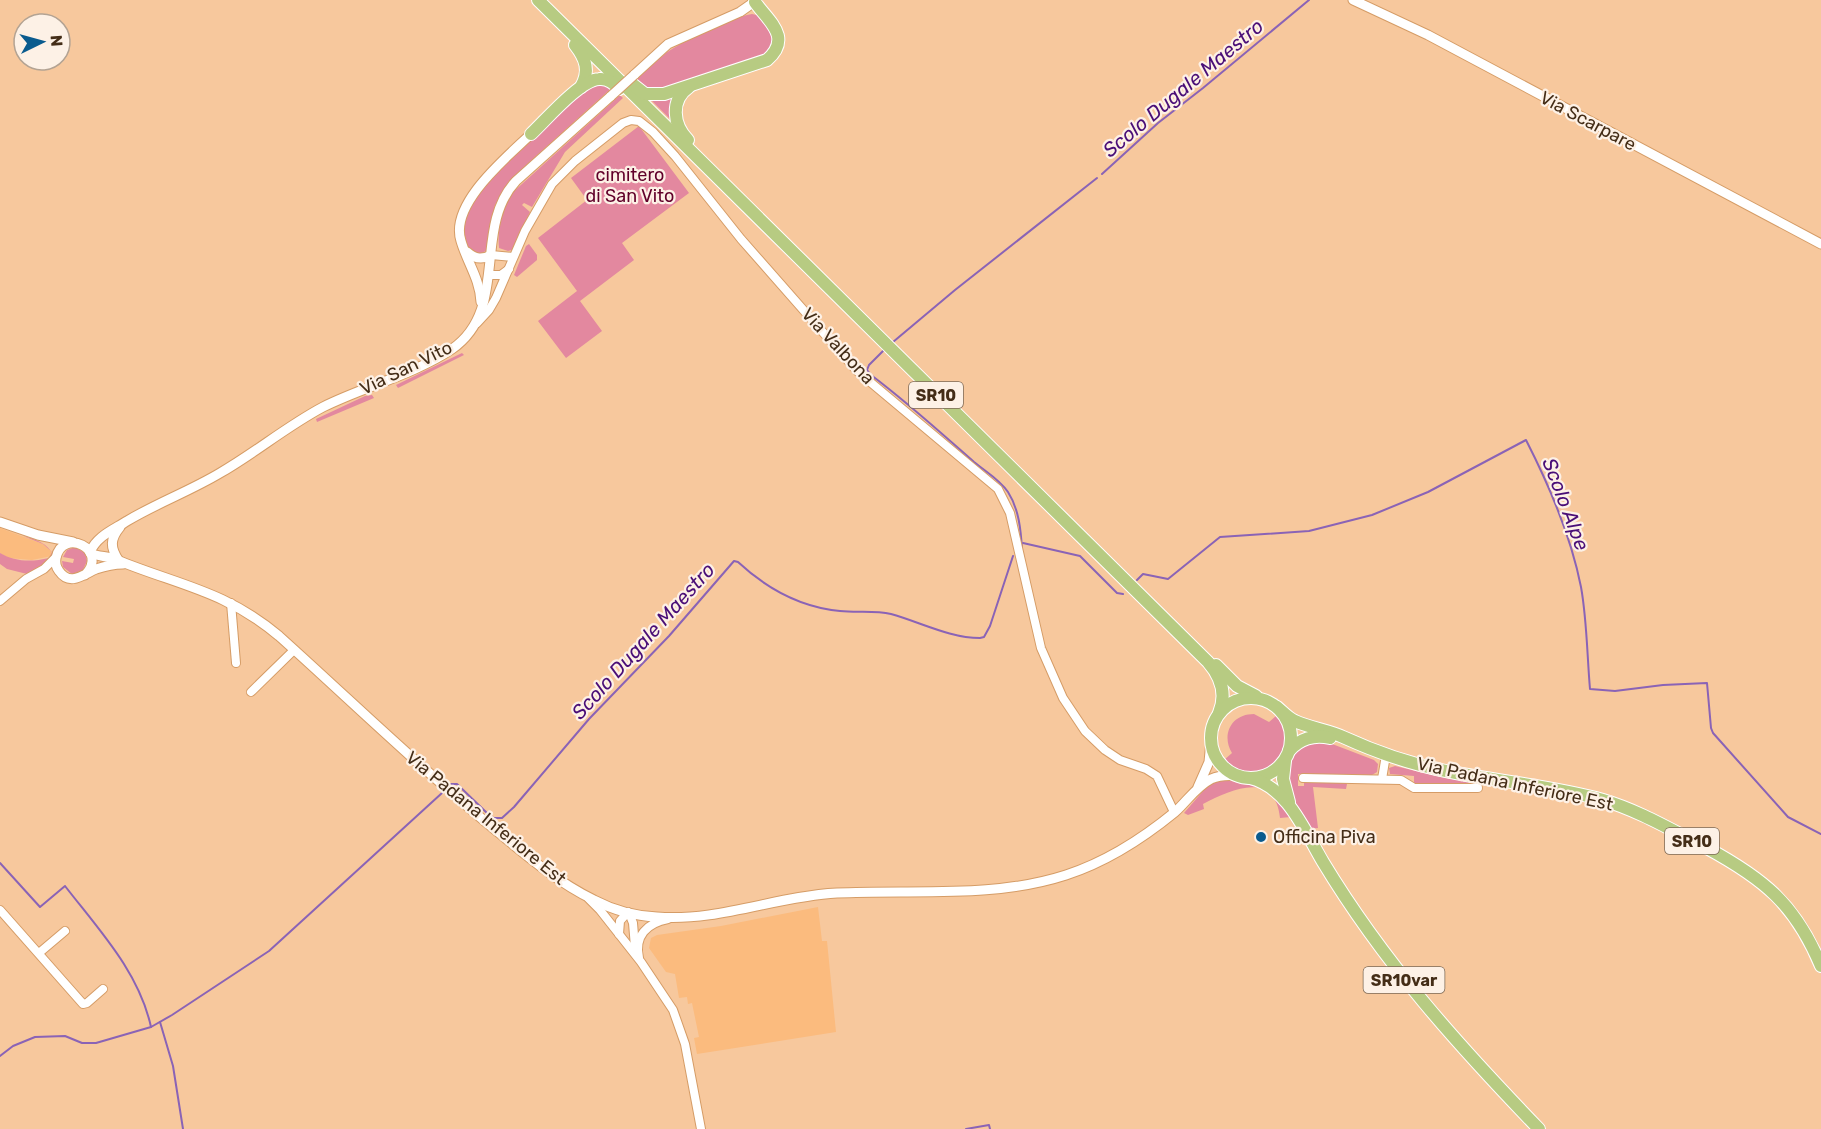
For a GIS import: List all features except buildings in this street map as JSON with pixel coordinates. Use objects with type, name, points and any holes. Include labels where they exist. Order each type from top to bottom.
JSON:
[{"type":"main road","points":[[564,27],[645,94],[664,94],[759,64],[772,54],[778,42],[776,30],[770,18],[756,1]]},
{"type":"main road","points":[[540,2],[583,56],[586,72],[581,87]]},
{"type":"main road","name":"SR10","points":[[540,2],[1196,650],[1212,667],[1220,680],[1223,697],[1219,713]]},
{"type":"main road","points":[[531,134],[581,87],[596,79],[611,81],[684,144]]},
{"type":"main road","points":[[690,87],[681,95],[677,104],[675,115],[677,124],[722,182]]},
{"type":"main road","name":"SR10","points":[[1196,650],[1218,666],[1237,686],[1262,699]]},
{"type":"main road","points":[[1250,697],[1262,699],[1277,707],[1285,716],[1290,728],[1291,740],[1287,756],[1269,774],[1244,777],[1227,770],[1213,752],[1211,741],[1212,726],[1219,713],[1228,704],[1250,697]]},
{"type":"main road","name":"Via Padana Inferiore Est","points":[[1277,707],[1295,721],[1337,734],[1363,747]]},
{"type":"main road","name":"Via Padana Inferiore Est","points":[[1287,756],[1302,740],[1315,736],[1363,747],[1453,773],[1570,792],[1615,804],[1645,816],[1737,865],[1760,881],[1783,902],[1797,920],[1821,966]]},
{"type":"main road","name":"SR10var","points":[[1287,756],[1283,779],[1293,811]]},
{"type":"main road","name":"SR10var","points":[[1244,777],[1270,787],[1293,811],[1347,900],[1404,981],[1460,1046],[1539,1129]]},
{"type":"street","name":"Via Scarpare","points":[[1353,0],[1428,35],[1821,244]]},
{"type":"street","name":"Via San Vito","points":[[90,553],[96,542],[108,533],[220,473],[324,407],[436,358],[458,344],[475,325],[481,313],[498,210],[510,187],[668,44],[740,12],[756,1]]},
{"type":"street","name":"Via Valbona","points":[[475,325],[493,304],[540,203],[560,175],[626,121],[636,120],[645,125],[680,161],[746,245],[857,371],[998,489],[1010,513],[1043,654],[1063,698],[1085,731],[1105,750],[1120,760],[1149,770],[1157,776],[1174,812]]},
{"type":"street","points":[[481,313],[478,284],[459,231],[460,218],[485,180],[531,134]]},
{"type":"street","points":[[465,251],[477,258],[491,255],[513,257]]},
{"type":"street","points":[[465,251],[478,271],[489,275],[501,275],[508,269]]},
{"type":"street","points":[[0,522],[38,535],[85,546],[90,553],[92,563],[85,575]]},
{"type":"street","points":[[37,574],[49,572],[72,579],[122,562],[112,549],[115,533],[121,525]]},
{"type":"street","name":"Via San Vito","points":[[76,543],[108,533]]},
{"type":"street","points":[[38,535],[52,546],[57,556],[57,566],[63,575]]},
{"type":"street","points":[[0,601],[19,584],[37,574],[57,556],[64,546],[76,543]]},
{"type":"street","name":"Via Padana Inferiore Est","points":[[90,553],[201,589],[259,620],[453,795],[543,868],[583,894],[629,913],[658,918],[677,918],[702,916],[815,895],[990,890],[1032,884],[1066,875],[1101,861],[1137,840],[1174,812],[1196,790],[1217,777],[1244,777]]},
{"type":"street","points":[[231,603],[236,663]]},
{"type":"street","points":[[250,692],[294,650]]},
{"type":"street","name":"Via Padana Inferiore Est","points":[[1196,790],[1209,762],[1211,741]]},
{"type":"street","points":[[1382,779],[1386,755]]},
{"type":"street","points":[[1303,778],[1403,780],[1414,788],[1478,788]]},
{"type":"street","points":[[583,894],[600,910],[640,960],[666,998],[680,1026],[685,1044],[701,1129]]},
{"type":"street","points":[[0,910],[84,1004],[103,989]]},
{"type":"street","points":[[621,937],[619,923],[629,913],[633,923],[635,947],[640,960]]},
{"type":"street","points":[[640,960],[638,942],[645,930],[658,921],[677,918]]},
{"type":"street","points":[[39,953],[65,931]]},
{"type":"shaded area","points":[[0,528],[43,544],[51,551],[52,556],[32,560],[8,558],[0,553]]},
{"type":"shaded area","points":[[818,907],[822,941],[827,941],[836,1032],[697,1054],[694,1038],[699,1037],[692,1003],[688,1004],[687,997],[679,998],[675,974],[666,972],[649,948],[651,938],[657,935],[721,926]]},
{"type":"green space","points":[[752,14],[761,16],[773,34],[772,47],[761,59],[655,92],[634,82],[673,48],[721,24]]},
{"type":"green space","points":[[598,82],[613,87],[506,186],[495,205],[487,250],[481,254],[471,250],[466,242],[463,221],[469,207],[481,190],[517,151],[586,87]]},
{"type":"green space","points":[[620,95],[623,98],[565,152],[532,207],[524,203],[522,205],[530,212],[512,250],[499,248],[501,219],[512,193]]},
{"type":"green space","points":[[676,95],[671,120],[650,99]]},
{"type":"green space","name":"cimitero di San Vito","points":[[639,126],[689,193],[622,243],[634,260],[580,301],[602,331],[566,358],[538,321],[577,291],[538,238],[587,200],[571,178]]},
{"type":"green space","points":[[529,244],[537,255],[537,260],[517,277],[514,275],[526,246]]},
{"type":"green space","points":[[462,353],[464,355],[398,388],[396,385]]},
{"type":"green space","points":[[372,395],[374,398],[317,422],[316,419],[365,396]]},
{"type":"green space","points":[[75,547],[85,553],[87,561],[83,570],[72,574],[63,567],[62,561],[73,563],[74,559],[63,557],[67,550]]},
{"type":"green space","points":[[0,553],[18,560],[30,561],[49,558],[52,553],[53,555],[40,568],[27,574],[7,569],[0,564]]},
{"type":"green space","points":[[1254,714],[1269,722],[1277,715],[1284,729],[1285,743],[1281,754],[1273,764],[1262,770],[1250,772],[1237,769],[1224,760],[1232,753],[1228,739],[1230,727],[1239,718]]},
{"type":"green space","points":[[1307,742],[1327,742],[1374,760],[1378,764],[1377,772],[1372,775],[1298,774],[1298,786],[1304,786],[1304,781],[1345,782],[1347,784],[1346,789],[1313,787],[1318,828],[1310,829],[1293,799],[1287,768],[1296,751]]},
{"type":"green space","points":[[1395,766],[1485,785],[1414,785],[1414,776],[1390,774],[1389,768]]},
{"type":"green space","points":[[1229,779],[1267,790],[1276,798],[1291,817],[1280,818],[1276,803],[1270,793],[1250,787],[1214,798],[1203,804],[1204,809],[1188,815],[1184,813],[1210,783]]},
{"type":"waterway","name":"Scolo Dugale Maestro","points":[[1102,174],[1158,123],[1309,0]]},
{"type":"waterway","name":"Scolo Dugale Maestro","points":[[893,342],[1097,178]]},
{"type":"waterway","name":"Scolo Dugale Maestro","points":[[883,351],[867,370],[1004,487],[1017,513],[1022,550]]},
{"type":"waterway","name":"Scolo Alpe","points":[[1137,580],[1143,574],[1168,579],[1220,537],[1309,531],[1372,515],[1428,492],[1526,440],[1559,512],[1577,568],[1585,612],[1590,689],[1615,691],[1663,685],[1707,683],[1713,733],[1788,817],[1821,834]]},
{"type":"waterway","name":"Scolo Alpe","points":[[1023,543],[1080,556],[1117,593],[1123,594]]},
{"type":"waterway","name":"Scolo Dugale Maestro","points":[[448,784],[457,784],[488,814],[494,818],[502,818],[589,719],[669,636],[734,561],[772,588],[797,601],[825,609],[891,614],[946,633],[980,638],[984,637],[990,626],[1013,556]]},
{"type":"waterway","name":"Scolo Dugale Maestro","points":[[0,1056],[13,1046],[35,1037],[65,1036],[82,1043],[96,1043],[151,1027],[172,1015],[269,951],[442,793]]},
{"type":"waterway","points":[[0,863],[40,907],[65,886],[104,935],[127,970],[137,988],[151,1027]]},
{"type":"waterway","points":[[160,1022],[173,1066],[183,1129]]},
{"type":"waterway","points":[[966,1129],[989,1125],[990,1129]]},
{"type":"place","name":"Officina Piva","points":[[1261,837]]}]
